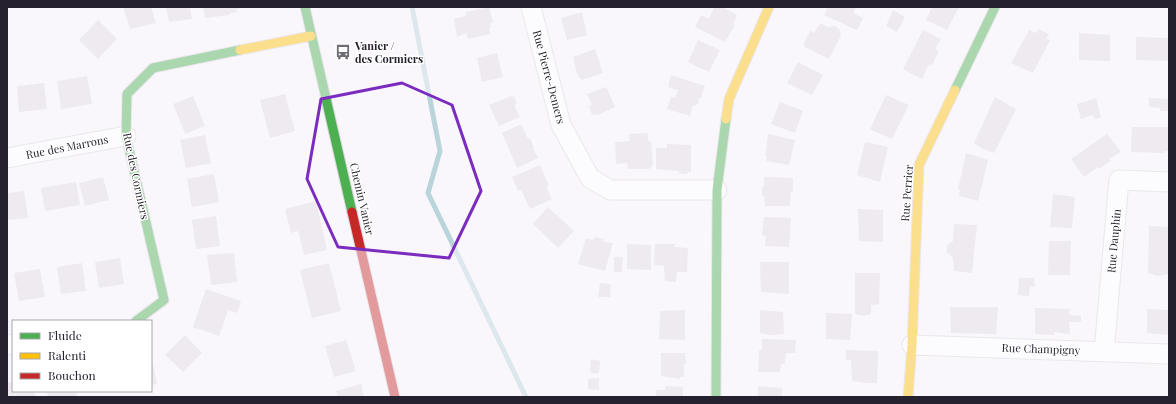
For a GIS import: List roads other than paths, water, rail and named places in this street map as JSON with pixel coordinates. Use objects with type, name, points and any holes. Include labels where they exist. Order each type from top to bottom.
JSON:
[{"type":"street","name":"Chemin Vanier","points":[[305,7],[396,397]]},
{"type":"street","name":"Rue Pierre-Demers","points":[[531,7],[561,125],[590,178],[610,190],[717,190]]},
{"type":"street","points":[[716,397],[717,190],[729,99],[769,7]]},
{"type":"street","name":"Rue Perrier","points":[[908,397],[912,345],[919,165],[995,7]]},
{"type":"street","name":"Rue des Cormiers","points":[[137,320],[164,300],[126,136],[127,94],[153,68],[311,36]]},
{"type":"street","name":"Rue des Marrons","points":[[7,158],[126,136]]},
{"type":"street","name":"Rue Dauphin","points":[[1104,352],[1120,180],[1169,182]]},
{"type":"street","name":"Rue Champigny","points":[[912,345],[1169,354]]},
{"type":"waterway","points":[[412,7],[440,151],[428,193],[526,397]]},
{"type":"place","name":"Vanier / des Cormiers","points":[[343,52]]}]
